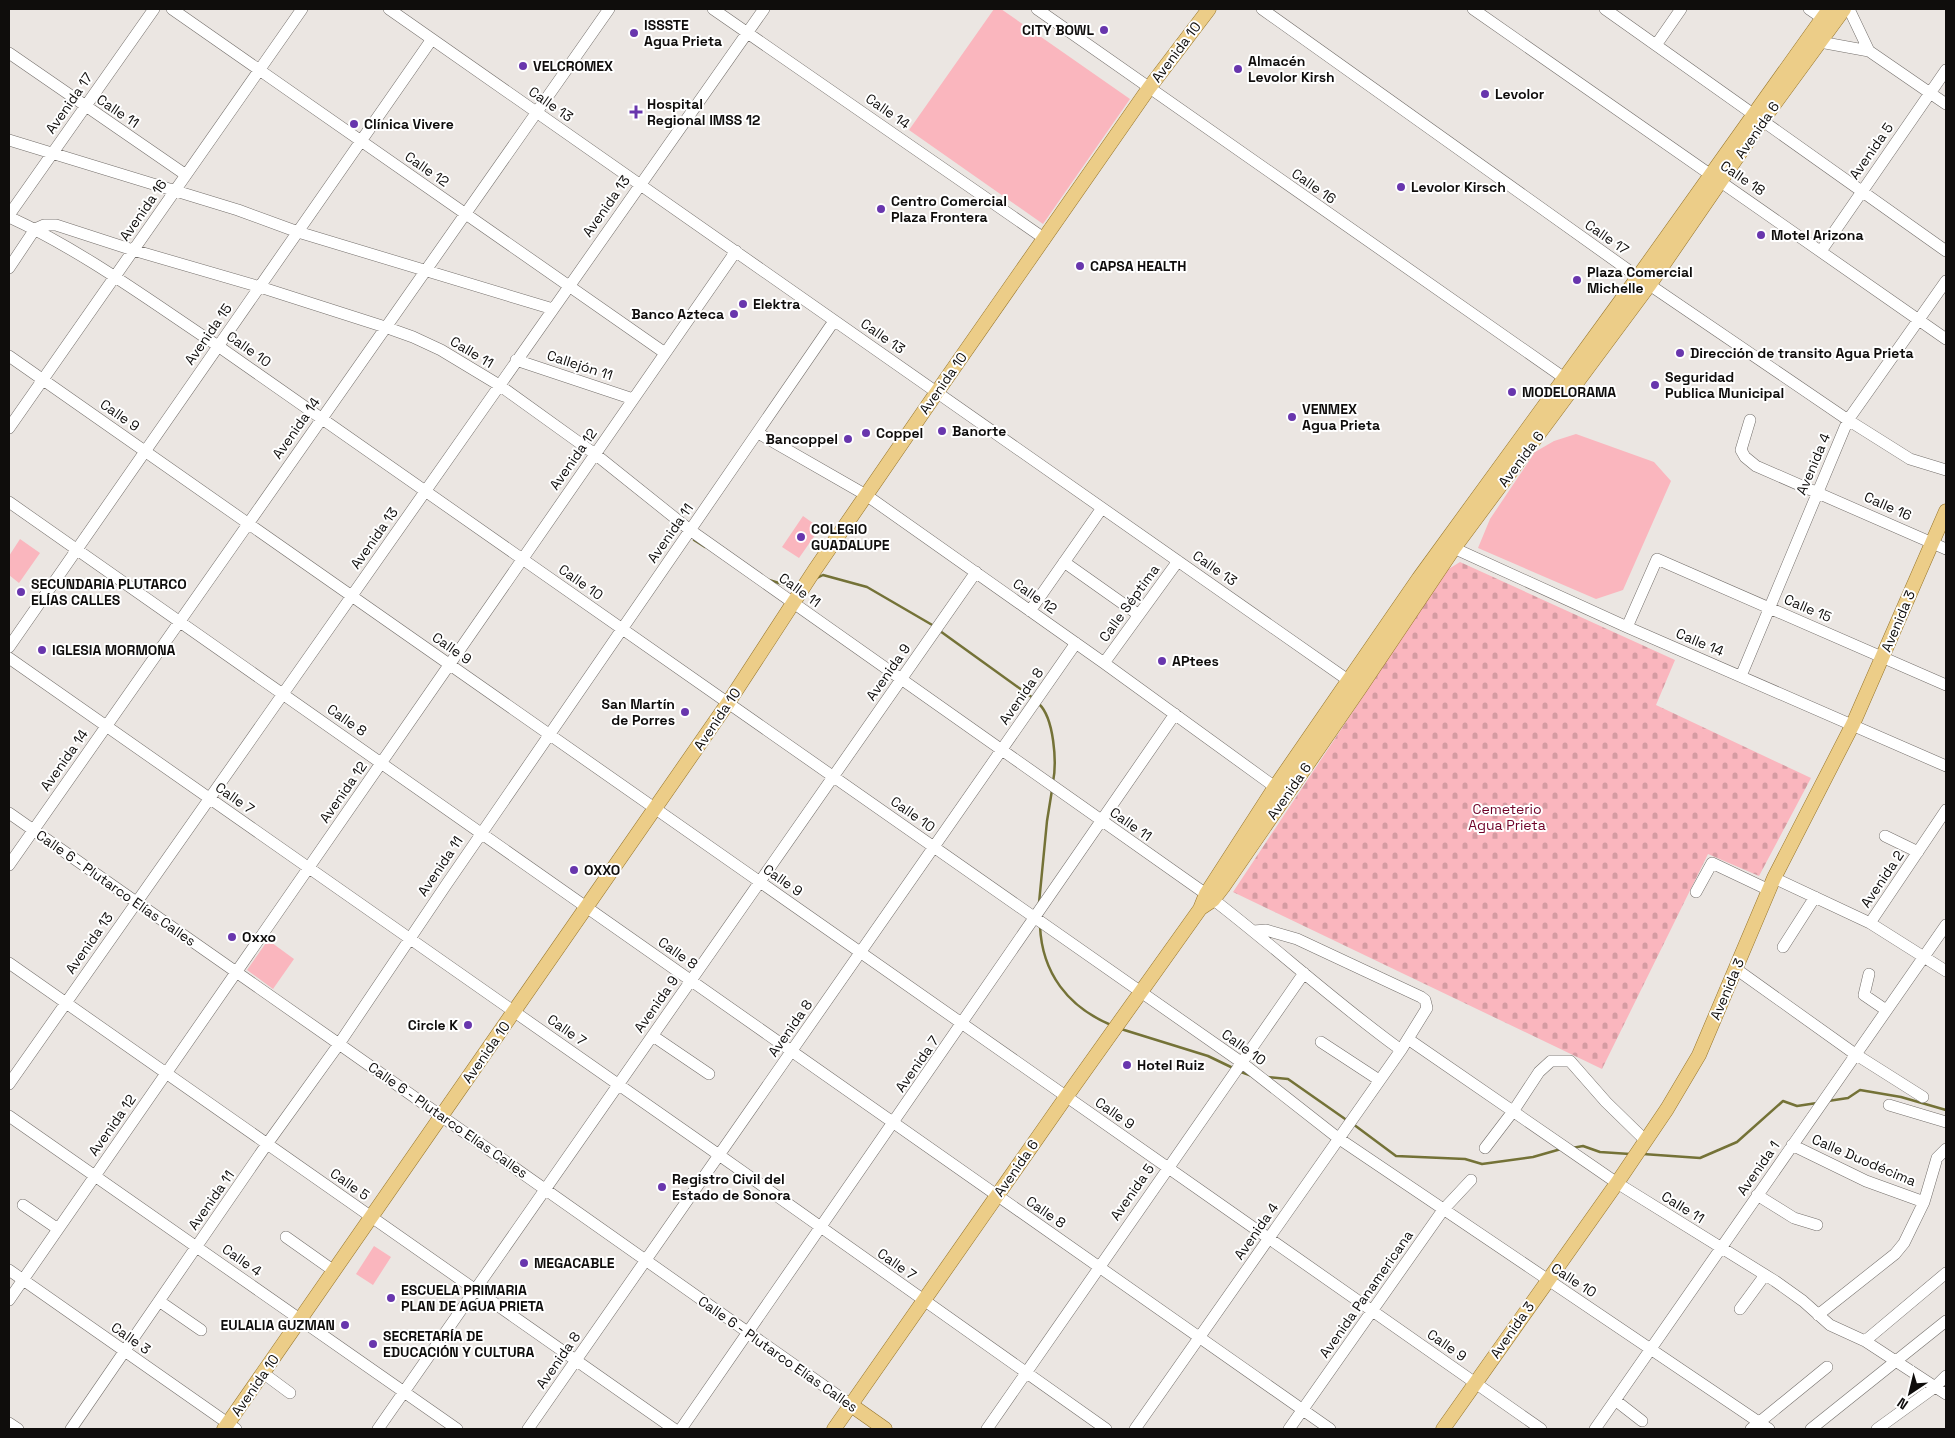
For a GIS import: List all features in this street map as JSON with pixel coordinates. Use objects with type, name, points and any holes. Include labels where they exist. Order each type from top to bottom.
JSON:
[{"type":"main road","name":"Avenida 10","points":[[229,1427],[300,1319],[728,703],[814,571],[937,392],[1149,88],[1209,9]]},
{"type":"main road","name":"Avenida 6","points":[[834,1429],[1140,992],[1209,897],[1449,546],[1644,280],[1828,17],[1844,9]]},
{"type":"main road","name":"Avenida 6","points":[[1758,118],[1820,42],[1828,17]]},
{"type":"main road","name":"Avenida 3","points":[[1443,1429],[1640,1150],[1699,1055],[1772,884],[1853,724],[1946,511]]},
{"type":"main road","name":"Calle 6 - Plutarco Elías Calles","points":[[851,1405],[885,1429]]},
{"type":"street","name":"Avenida 17","points":[[9,216],[154,9]]},
{"type":"street","name":"Calle 12","points":[[172,9],[665,353]]},
{"type":"street","name":"Avenida 16","points":[[9,428],[302,9]]},
{"type":"street","name":"Calle 13","points":[[389,9],[1355,685]]},
{"type":"street","name":"Avenida 14","points":[[9,865],[609,9]]},
{"type":"street","name":"Calle 14","points":[[713,9],[1045,239]]},
{"type":"street","name":"Avenida 13","points":[[9,1084],[764,9]]},
{"type":"street","name":"Calle 17","points":[[1262,9],[1644,280],[1848,420],[1910,459],[1946,470]]},
{"type":"street","name":"Calle 18","points":[[1473,9],[1946,339]]},
{"type":"street","points":[[1605,9],[1946,251]]},
{"type":"street","points":[[1656,45],[1681,9]]},
{"type":"street","points":[[1809,9],[1828,17]]},
{"type":"street","points":[[1849,9],[1869,51]]},
{"type":"street","name":"Calle 16","points":[[1045,11],[1149,88],[1570,382]]},
{"type":"street","name":"Avenida 15","points":[[9,647],[432,39]]},
{"type":"street","points":[[1820,42],[1869,51],[1946,104]]},
{"type":"street","name":"Calle 11","points":[[9,53],[186,175]]},
{"type":"street","name":"Avenida 5","points":[[1821,250],[1946,70]]},
{"type":"street","points":[[9,140],[238,210],[298,232],[426,269],[553,309]]},
{"type":"street","name":"Calle 10","points":[[9,216],[35,229],[115,277],[218,346],[1241,1062],[1443,1210],[1651,1348],[1760,1427]]},
{"type":"street","points":[[9,268],[35,229],[44,225],[56,225],[133,250]]},
{"type":"street","points":[[65,247],[72,230]]},
{"type":"street","name":"Calle 11","points":[[133,250],[260,287],[413,336],[499,385],[595,454],[690,530],[796,598],[1001,751],[1209,897],[1254,931],[1377,1033],[1401,1050]]},
{"type":"street","name":"Avenida 12","points":[[9,1300],[736,251]]},
{"type":"street","name":"Avenida 4","points":[[1741,676],[1848,420],[1946,281]]},
{"type":"street","name":"Avenida 11","points":[[71,1429],[267,1144],[339,1044],[409,938],[834,320]]},
{"type":"street","name":"Calle 9","points":[[9,356],[1541,1429]]},
{"type":"street","name":"Callejón 11","points":[[516,360],[633,399]]},
{"type":"street","name":"Calle 16","points":[[1750,420],[1741,450],[1745,457],[1756,466],[1946,549]]},
{"type":"street","name":"Calle 12","points":[[758,433],[866,495],[1281,790]]},
{"type":"street","name":"Calle 8","points":[[9,502],[1330,1429]]},
{"type":"street","points":[[1030,611],[1102,508]]},
{"type":"street","name":"Calle 14","points":[[1449,546],[1628,627],[1946,766]]},
{"type":"street","name":"Calle 15","points":[[1628,627],[1657,559],[1946,685]]},
{"type":"street","name":"Calle Séptima","points":[[1104,663],[1178,561]]},
{"type":"street","points":[[1064,562],[1139,615]]},
{"type":"street","name":"Avenida 9","points":[[378,1429],[976,572]]},
{"type":"street","name":"Avenida 8","points":[[528,1429],[1076,643]]},
{"type":"street","name":"Calle 7","points":[[9,658],[619,1084],[1106,1429]]},
{"type":"street","name":"Avenida 7","points":[[681,1429],[1175,714]]},
{"type":"street","name":"Avenida 2","points":[[1870,923],[1946,810]]},
{"type":"street","name":"Calle 6 - Plutarco Elías Calles","points":[[9,813],[851,1405]]},
{"type":"street","name":"Avenida 2","points":[[1885,836],[1918,852]]},
{"type":"street","points":[[1696,892],[1712,863],[1815,897],[1870,923],[1946,971]]},
{"type":"street","points":[[1783,947],[1815,897]]},
{"type":"street","name":"Avenida 1","points":[[1595,1429],[1946,925]]},
{"type":"street","name":"Avenida 4","points":[[1135,1429],[1401,1050],[1427,1008],[1425,1000],[1297,939],[1266,930],[1254,931]]},
{"type":"street","name":"Calle 5","points":[[9,963],[674,1429]]},
{"type":"street","points":[[1736,969],[1855,1054],[1923,1097]]},
{"type":"street","name":"Avenida 5","points":[[986,1429],[1304,973]]},
{"type":"street","points":[[1869,974],[1864,994],[1886,1010]]},
{"type":"street","points":[[653,1036],[708,1074]]},
{"type":"street","name":"Calle 11","points":[[1408,1039],[1441,1063],[1514,1110],[1617,1183],[1765,1275],[1803,1301],[1830,1325],[1865,1340],[1946,1394]]},
{"type":"street","points":[[1321,1042],[1379,1080]]},
{"type":"street","points":[[1485,1148],[1514,1110],[1539,1072],[1551,1061],[1570,1062],[1606,1102],[1640,1150]]},
{"type":"street","points":[[1889,1105],[1946,1122]]},
{"type":"street","name":"Calle 4","points":[[9,1116],[457,1429]]},
{"type":"street","name":"Calle Duodécima","points":[[1792,1145],[1866,1181],[1924,1202]]},
{"type":"street","points":[[1818,1315],[1895,1254],[1904,1243],[1924,1202],[1937,1158],[1946,1149]]},
{"type":"street","name":"Avenida Panamericana","points":[[1289,1429],[1443,1210],[1471,1180]]},
{"type":"street","points":[[1757,1195],[1794,1218],[1817,1225]]},
{"type":"street","points":[[23,1205],[58,1229]]},
{"type":"street","points":[[286,1237],[334,1271]]},
{"type":"street","name":"Calle 3","points":[[9,1270],[229,1427]]},
{"type":"street","points":[[1865,1340],[1946,1274]]},
{"type":"street","points":[[1740,1309],[1765,1275]]},
{"type":"street","points":[[159,1301],[201,1330]]},
{"type":"street","points":[[1811,1429],[1946,1321]]},
{"type":"street","points":[[1760,1427],[1827,1367]]},
{"type":"street","points":[[263,1373],[290,1392]]},
{"type":"street","points":[[1877,1429],[1935,1387],[1946,1376]]},
{"type":"street","points":[[1615,1400],[1642,1421]]},
{"type":"street","points":[[9,1423],[18,1429]]},
{"type":"green space","points":[[994,9],[1001,9],[1130,99],[1043,224],[909,130]]},
{"type":"green space","points":[[1576,434],[1654,462],[1671,481],[1623,590],[1596,599],[1478,548],[1490,519],[1535,452],[1554,441]]},
{"type":"green space","name":"COLEGIO GUADALUPE","points":[[803,516],[820,528],[799,558],[782,547]]},
{"type":"green space","points":[[20,539],[40,553],[19,583],[9,575],[9,556]]},
{"type":"green space","name":"Cemeterio Agua Prieta","points":[[1460,562],[1675,660],[1656,705],[1811,778],[1759,876],[1708,854],[1602,1069],[1233,892],[1447,570]]},
{"type":"green space","points":[[268,940],[294,959],[273,989],[247,970]]},
{"type":"green space","points":[[374,1246],[391,1257],[373,1285],[356,1274]]},
{"type":"waterway","points":[[694,540],[705,547]]},
{"type":"waterway","points":[[817,578],[823,575],[867,587],[934,626]]},
{"type":"waterway","points":[[769,580],[792,587],[798,585]]},
{"type":"waterway","points":[[940,631],[1033,698]]},
{"type":"waterway","points":[[1039,704],[1048,719],[1053,741],[1055,763],[1053,782]]},
{"type":"waterway","points":[[1039,903],[1052,790]]},
{"type":"waterway","points":[[1040,926],[1046,959],[1060,986],[1082,1009],[1111,1025]]},
{"type":"waterway","points":[[1121,1029],[1208,1056],[1233,1068]]},
{"type":"waterway","points":[[1241,1072],[1252,1076]]},
{"type":"waterway","points":[[1267,1077],[1288,1079],[1348,1121]]},
{"type":"waterway","points":[[1828,1101],[1848,1098],[1860,1090],[1901,1097],[1946,1110]]},
{"type":"waterway","points":[[1643,1154],[1700,1158],[1737,1142],[1783,1101],[1797,1106],[1817,1103]]},
{"type":"waterway","points":[[1353,1124],[1396,1156],[1465,1159],[1482,1164],[1533,1157],[1561,1149]]},
{"type":"waterway","points":[[1572,1148],[1583,1146],[1600,1152],[1630,1154]]},
{"type":"place","name":"CITY BOWL","points":[[1104,30]]},
{"type":"place","name":"ISSSTE Agua Prieta","points":[[634,33]]},
{"type":"place","name":"VELCROMEX","points":[[523,66]]},
{"type":"place","name":"Almacén Levolor Kirsh","points":[[1238,69]]},
{"type":"place","name":"Levolor","points":[[1485,94]]},
{"type":"place","name":"Hospital Regional IMSS 12","points":[[636,112]]},
{"type":"place","name":"Clínica Vivere","points":[[354,124]]},
{"type":"place","name":"Levolor Kirsch","points":[[1401,187]]},
{"type":"place","name":"Centro Comercial Plaza Frontera","points":[[881,209]]},
{"type":"place","name":"Motel Arizona","points":[[1761,235]]},
{"type":"place","name":"CAPSA HEALTH","points":[[1080,266]]},
{"type":"place","name":"Plaza Comercial Michelle","points":[[1577,280]]},
{"type":"place","name":"Elektra","points":[[743,304]]},
{"type":"place","name":"Banco Azteca","points":[[734,314]]},
{"type":"place","name":"Dirección de transito Agua Prieta","points":[[1680,353]]},
{"type":"place","name":"Seguridad Publica Municipal","points":[[1655,385]]},
{"type":"place","name":"MODELORAMA","points":[[1512,392]]},
{"type":"place","name":"VENMEX Agua Prieta","points":[[1292,417]]},
{"type":"place","name":"Banorte","points":[[942,431]]},
{"type":"place","name":"Coppel","points":[[866,433]]},
{"type":"place","name":"Bancoppel","points":[[848,439]]},
{"type":"place","name":"COLEGIO GUADALUPE","points":[[801,537]]},
{"type":"place","name":"SECUNDARIA PLUTARCO ELÍAS CALLES","points":[[21,592]]},
{"type":"place","name":"IGLESIA MORMONA","points":[[42,650]]},
{"type":"place","name":"APtees","points":[[1162,661]]},
{"type":"place","name":"San Martín de Porres","points":[[685,712]]},
{"type":"place","name":"OXXO","points":[[574,870]]},
{"type":"place","name":"Oxxo","points":[[232,937]]},
{"type":"place","name":"Circle K","points":[[468,1025]]},
{"type":"place","name":"Hotel Ruiz","points":[[1127,1065]]},
{"type":"place","name":"Registro Civil del Estado de Sonora","points":[[662,1187]]},
{"type":"place","name":"MEGACABLE","points":[[524,1263]]},
{"type":"place","name":"ESCUELA PRIMARIA PLAN DE AGUA PRIETA","points":[[391,1298]]},
{"type":"place","name":"EULALIA GUZMAN","points":[[345,1325]]},
{"type":"place","name":"SECRETARÍA DE EDUCACIÓN Y CULTURA","points":[[373,1344]]}]
